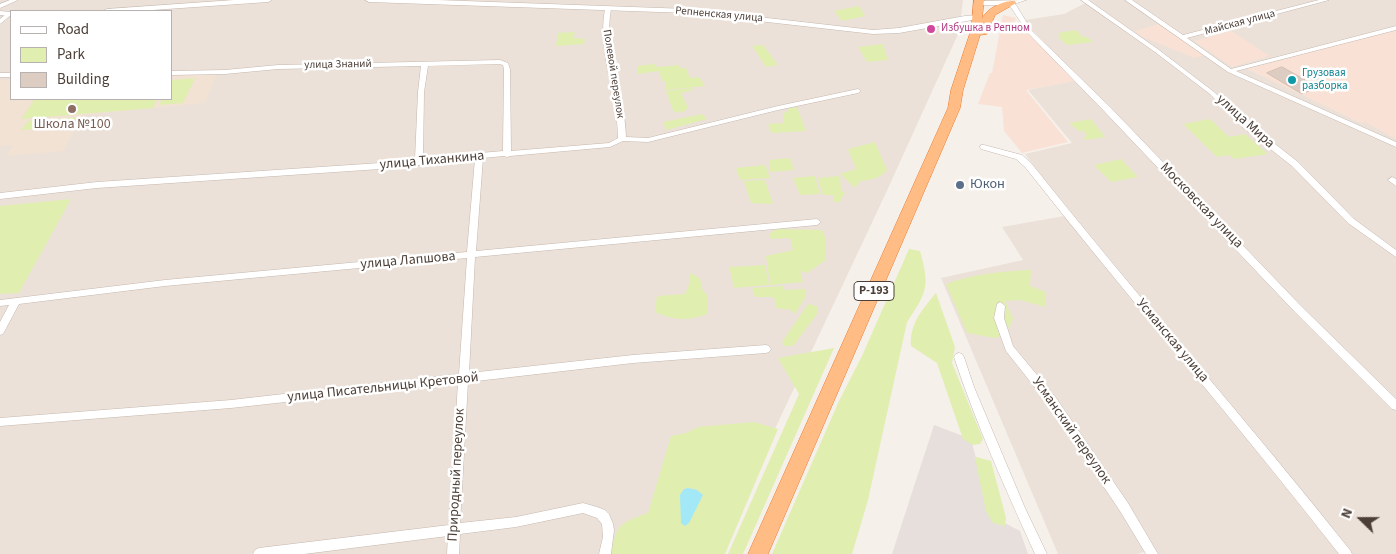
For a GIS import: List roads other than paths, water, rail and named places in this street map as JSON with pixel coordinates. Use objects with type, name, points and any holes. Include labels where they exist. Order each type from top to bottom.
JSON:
[{"type":"highway","points":[[954,108],[962,99],[970,79],[988,15],[1010,1]]},
{"type":"highway","name":"Р-193","points":[[758,554],[954,108],[957,90],[971,49],[978,17],[979,2]]},
{"type":"street","points":[[0,6],[15,0]]},
{"type":"street","points":[[119,10],[225,1],[268,0]]},
{"type":"street","name":"Репненская улица","points":[[369,0],[529,3],[608,9],[688,11],[873,32],[891,32],[978,17]]},
{"type":"street","name":"улица Мира","points":[[1084,0],[1157,51],[1212,93],[1244,124],[1295,164],[1351,221],[1396,254]]},
{"type":"street","points":[[1128,0],[1230,71],[1396,146]]},
{"type":"street","name":"Майская улица","points":[[1183,37],[1326,0]]},
{"type":"street","points":[[979,2],[1010,1]]},
{"type":"street","name":"Московская улица","points":[[1010,1],[1030,32],[1107,109],[1298,309],[1396,406]]},
{"type":"street","name":"Полевой переулок","points":[[608,9],[605,15],[606,35],[622,139]]},
{"type":"street","points":[[0,13],[10,14]]},
{"type":"street","points":[[0,22],[10,14]]},
{"type":"street","points":[[1230,71],[1396,28]]},
{"type":"street","name":"улица Знаний","points":[[172,73],[225,72],[278,67],[425,63],[494,62],[506,64],[508,81],[507,155]]},
{"type":"street","points":[[419,161],[421,92],[425,63]]},
{"type":"street","name":"улица Тиханкина","points":[[0,196],[96,185],[371,166],[610,145],[622,139],[648,140],[778,108],[858,91]]},
{"type":"street","name":"Усманская улица","points":[[984,147],[1019,157],[1028,164],[1095,251],[1288,480],[1346,554]]},
{"type":"street","name":"Природный переулок","points":[[453,554],[471,255],[479,156]]},
{"type":"street","name":"улица Лапшова","points":[[0,302],[165,283],[817,222]]},
{"type":"street","points":[[0,331],[16,301]]},
{"type":"street","name":"Усманский переулок","points":[[1000,306],[999,318],[1009,348],[1052,402],[1124,508],[1152,554]]},
{"type":"street","name":"улица Писательницы Кретовой","points":[[0,422],[232,404],[633,359],[766,349]]},
{"type":"street","points":[[959,357],[969,387],[1020,511],[1041,554]]},
{"type":"street","points":[[259,554],[516,522],[583,508],[602,514],[608,522],[610,530],[605,554]]},
{"type":"water","points":[[684,489],[697,490],[703,495],[689,523],[685,526],[681,523],[680,495]]},
{"type":"place","name":"Избушка в Репном","points":[[931,29]]},
{"type":"place","name":"Грузовая разборка","points":[[1292,80]]},
{"type":"place","name":"Школа №100","points":[[72,109]]},
{"type":"place","name":"Юкон","points":[[960,185]]}]
